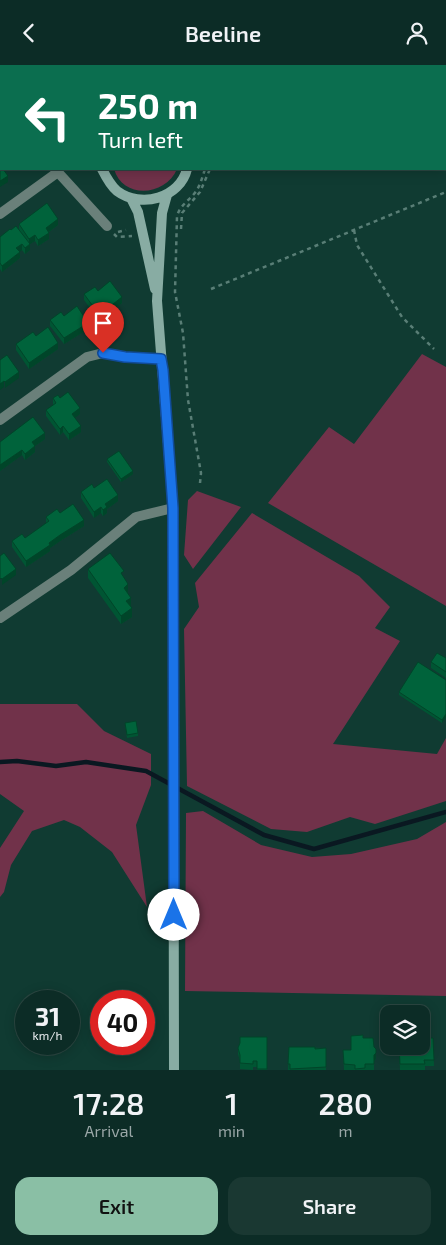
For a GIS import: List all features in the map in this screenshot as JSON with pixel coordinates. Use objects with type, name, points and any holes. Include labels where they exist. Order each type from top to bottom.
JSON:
[{"type":"street","points":[[102,170],[107,180],[118,191],[131,199],[143,201],[167,195],[178,186],[187,170]]},
{"type":"street","points":[[0,214],[56,171],[107,226]]},
{"type":"street","points":[[167,195],[162,213],[157,301],[173,508],[174,1070]]},
{"type":"street","points":[[131,199],[138,212],[157,301]]},
{"type":"street","points":[[0,420],[87,357],[103,353],[125,357],[161,359]]},
{"type":"street","points":[[0,618],[71,570],[136,517],[173,508]]},
{"type":"path","points":[[200,483],[200,465],[188,400],[183,333],[175,292],[175,269],[177,216],[180,208],[195,193],[205,170]]},
{"type":"path","points":[[181,229],[182,213],[200,192],[210,170]]},
{"type":"path","points":[[211,289],[446,192]]},
{"type":"path","points":[[354,230],[357,245],[402,317],[434,349]]},
{"type":"shaded area","points":[[114,170],[176,170],[172,178],[164,185],[145,191],[135,190],[126,186],[119,179]]},
{"type":"shaded area","points":[[422,354],[446,367],[446,606],[268,503],[329,427],[354,444]]},
{"type":"shaded area","points":[[197,491],[241,507],[193,569],[184,555],[188,500]]},
{"type":"shaded area","points":[[252,513],[359,576],[390,607],[375,628],[400,641],[333,744],[437,754],[446,738],[446,801],[375,824],[350,817],[307,832],[271,829],[187,786],[184,629],[199,607],[195,583]]},
{"type":"shaded area","points":[[0,704],[77,704],[104,731],[151,754],[151,785],[136,825],[147,907],[112,852],[80,827],[64,820],[32,831],[11,865],[4,892],[0,897],[0,848],[24,811],[0,794]]},
{"type":"shaded area","points":[[203,811],[261,845],[312,857],[351,854],[417,839],[446,822],[446,996],[185,991],[186,813]]},
{"type":"building","points":[[0,170],[4,170],[8,176],[0,181]]},
{"type":"building","points":[[47,203],[58,219],[46,228],[49,233],[38,240],[35,235],[29,239],[19,224]]},
{"type":"building","points":[[16,226],[30,244],[25,248],[22,244],[16,248],[20,252],[2,266],[0,263],[0,237]]},
{"type":"building","points":[[110,281],[122,297],[108,308],[110,310],[106,314],[103,310],[98,313],[84,294],[95,287],[98,291]]},
{"type":"building","points":[[77,306],[88,323],[64,338],[50,320],[61,312],[64,316]]},
{"type":"building","points":[[48,327],[58,343],[29,363],[16,344],[33,332],[36,336]]},
{"type":"building","points":[[7,355],[19,372],[0,384],[0,360]]},
{"type":"building","points":[[68,392],[80,408],[72,414],[81,426],[69,434],[63,426],[60,429],[46,410],[56,403],[53,398],[58,395],[60,398]]},
{"type":"building","points":[[33,417],[45,433],[32,442],[35,446],[25,454],[22,450],[0,465],[0,442]]},
{"type":"building","points":[[119,451],[133,471],[121,479],[107,459]]},
{"type":"building","points":[[107,479],[118,495],[105,504],[107,507],[103,510],[101,507],[94,512],[81,492],[92,484],[94,488]]},
{"type":"building","points":[[73,504],[84,520],[60,535],[49,543],[50,545],[26,561],[12,541],[22,534],[25,538],[49,521],[46,517],[57,509],[60,513]]},
{"type":"building","points":[[4,553],[16,569],[0,579],[0,556]]},
{"type":"building","points":[[110,553],[124,571],[121,573],[128,584],[124,588],[131,598],[126,601],[132,608],[121,616],[88,569]]},
{"type":"building","points":[[437,653],[446,658],[446,672],[431,662]]},
{"type":"building","points":[[418,662],[446,680],[446,714],[442,720],[399,692]]},
{"type":"building","points":[[136,721],[138,733],[127,735],[125,723]]},
{"type":"building","points":[[363,1035],[363,1038],[373,1038],[376,1049],[374,1064],[365,1064],[365,1068],[355,1069],[355,1065],[344,1064],[343,1050],[351,1050],[351,1036]]},
{"type":"building","points":[[240,1037],[267,1037],[267,1069],[257,1069],[257,1061],[253,1061],[253,1064],[240,1063],[238,1048]]},
{"type":"building","points":[[430,1038],[433,1038],[434,1060],[424,1060],[425,1064],[400,1064],[400,1055],[430,1055]]},
{"type":"building","points":[[289,1047],[326,1048],[326,1067],[290,1069],[290,1064],[288,1064]]},
{"type":"waterway","points":[[0,762],[17,761],[56,766],[86,762],[146,771],[264,835],[314,849],[446,812]]},
{"type":"route","points":[[103,353],[125,357],[161,359],[163,370],[173,508],[174,915]]}]
